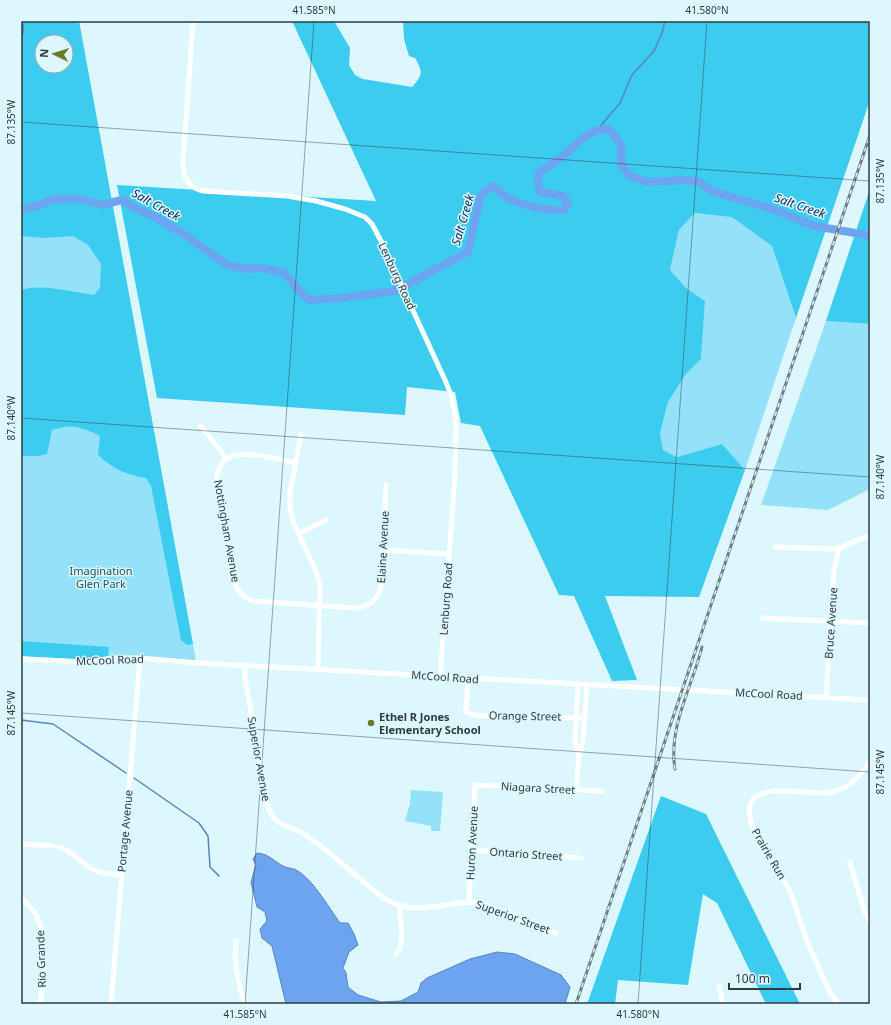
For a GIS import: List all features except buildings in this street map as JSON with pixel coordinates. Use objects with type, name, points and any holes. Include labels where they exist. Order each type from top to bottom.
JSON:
[{"type":"street","name":"Lenburg Road","points":[[193,21],[182,161],[183,174],[188,183],[203,191],[277,194],[296,197],[345,209],[360,215],[369,221],[375,229],[445,380],[455,414],[456,453],[440,676]]},
{"type":"street","points":[[200,425],[227,459],[242,453],[296,463]]},
{"type":"street","points":[[302,435],[290,502],[291,517],[318,578],[321,592],[318,669]]},
{"type":"street","name":"Nottingham Avenue","points":[[227,459],[219,467],[216,483],[234,580],[239,592],[253,601],[321,606]]},
{"type":"street","name":"Elaine Avenue","points":[[321,606],[360,607],[371,604],[378,595],[380,590],[383,550],[386,485]]},
{"type":"street","points":[[298,534],[326,520]]},
{"type":"street","points":[[775,547],[826,549],[839,548],[860,538],[870,536]]},
{"type":"street","name":"Bruce Avenue","points":[[826,698],[834,570],[839,548]]},
{"type":"street","points":[[383,550],[449,554]]},
{"type":"street","points":[[762,618],[870,623]]},
{"type":"street","name":"McCool Road","points":[[21,659],[87,662],[116,658],[140,658],[870,700]]},
{"type":"street","name":"Portage Avenue","points":[[111,1004],[140,658]]},
{"type":"street","name":"Superior Avenue","points":[[245,665],[245,678],[267,803],[272,817],[281,824],[306,835],[381,896],[399,906]]},
{"type":"street","name":"Orange Street","points":[[468,678],[466,712],[489,716],[585,718]]},
{"type":"street","points":[[578,684],[575,741],[579,756]]},
{"type":"street","points":[[576,790],[579,756],[583,742],[587,684]]},
{"type":"street","name":"Prairie Run","points":[[839,1004],[830,993],[808,944],[790,891],[753,828],[749,817],[749,807],[758,795],[767,792],[830,793],[840,790],[851,785],[870,762]]},
{"type":"street","name":"Niagara Street","points":[[475,785],[602,791]]},
{"type":"street","name":"Huron Avenue","points":[[469,902],[475,785]]},
{"type":"street","points":[[21,844],[46,845],[61,848],[73,854],[92,869],[121,876]]},
{"type":"street","name":"Ontario Street","points":[[472,850],[581,858]]},
{"type":"street","points":[[850,862],[865,913],[870,922]]},
{"type":"street","name":"Rio Grande","points":[[21,897],[36,914],[42,930],[44,977],[40,1004]]},
{"type":"street","name":"Superior Street","points":[[399,906],[428,908],[469,902],[483,904],[555,933]]},
{"type":"street","points":[[396,954],[400,952],[402,942],[399,906]]},
{"type":"street","points":[[236,941],[234,955],[239,984],[245,1004]]},
{"type":"street","points":[[719,986],[723,1004]]},
{"type":"green space","name":"Imagination Glen Park","points":[[21,21],[79,21],[196,661],[115,656],[21,656]]},
{"type":"green space","points":[[695,213],[732,216],[772,246],[796,318],[745,470],[722,444],[677,457],[663,450],[660,433],[668,402],[686,374],[701,359],[705,301],[686,288],[670,270],[679,230]]},
{"type":"green space","points":[[826,321],[870,324],[870,489],[828,510],[761,505]]},
{"type":"green space","points":[[411,790],[443,792],[440,831],[431,831],[431,826],[405,821],[410,804]]},
{"type":"shaded area","points":[[21,21],[79,21],[193,644],[187,645],[181,640],[151,486],[146,478],[126,473],[109,464],[98,455],[100,436],[78,428],[63,427],[52,430],[47,454],[38,456],[21,456],[21,291],[46,288],[94,295],[100,288],[101,264],[88,245],[73,236],[45,238],[21,236]]},
{"type":"shaded area","points":[[292,21],[334,21],[350,48],[349,65],[355,75],[363,79],[412,87],[421,73],[415,58],[409,56],[404,39],[403,21],[870,21],[870,100],[796,318],[772,246],[732,217],[695,213],[679,230],[670,270],[686,288],[705,301],[701,359],[686,374],[668,402],[660,433],[663,450],[677,457],[722,444],[745,470],[699,597],[605,596],[637,680],[612,681],[574,596],[559,595],[480,426],[461,423],[455,392],[407,387],[405,415],[157,398],[117,185],[376,201]]},
{"type":"shaded area","points":[[870,189],[870,324],[826,321]]},
{"type":"shaded area","points":[[21,641],[109,647],[108,656],[89,660],[21,656]]},
{"type":"shaded area","points":[[661,796],[706,814],[800,1004],[766,1004],[717,903],[703,894],[688,985],[618,980],[615,1004],[587,1004]]},
{"type":"shaded area","points":[[257,853],[269,857],[285,867],[300,872],[313,885],[340,923],[348,923],[358,945],[349,952],[343,968],[346,973],[348,987],[358,995],[381,1002],[401,1001],[418,992],[421,983],[427,978],[470,959],[497,952],[515,954],[561,975],[570,987],[565,1004],[286,1004],[272,946],[262,938],[260,929],[267,921],[265,912],[257,907],[251,882],[256,865],[253,859]]},
{"type":"waterway","points":[[21,37],[23,31],[22,21]]},
{"type":"waterway","points":[[597,130],[620,103],[632,75],[654,51],[662,33],[665,21]]},
{"type":"waterway","name":"Salt Creek","points":[[21,209],[37,206],[53,199],[82,199],[101,205],[122,200],[157,218],[185,235],[228,265],[245,269],[262,268],[284,273],[309,300],[341,298],[395,291],[468,252],[481,194],[493,186],[508,198],[521,203],[543,209],[564,210],[568,203],[563,196],[540,192],[538,184],[539,173],[562,157],[583,138],[597,130],[608,129],[616,137],[620,144],[622,153],[621,164],[629,175],[635,178],[647,182],[687,180],[699,182],[711,191],[772,209],[814,226],[867,235],[870,234]]},
{"type":"waterway","points":[[21,720],[53,724],[126,773]]},
{"type":"waterway","points":[[134,778],[199,823],[208,836],[210,867],[219,876]]},
{"type":"railway","points":[[576,1004],[870,135]]},
{"type":"railway","points":[[675,769],[674,753],[678,722],[702,647]]},
{"type":"place","name":"Ethel R Jones Elementary School","points":[[371,723]]}]
